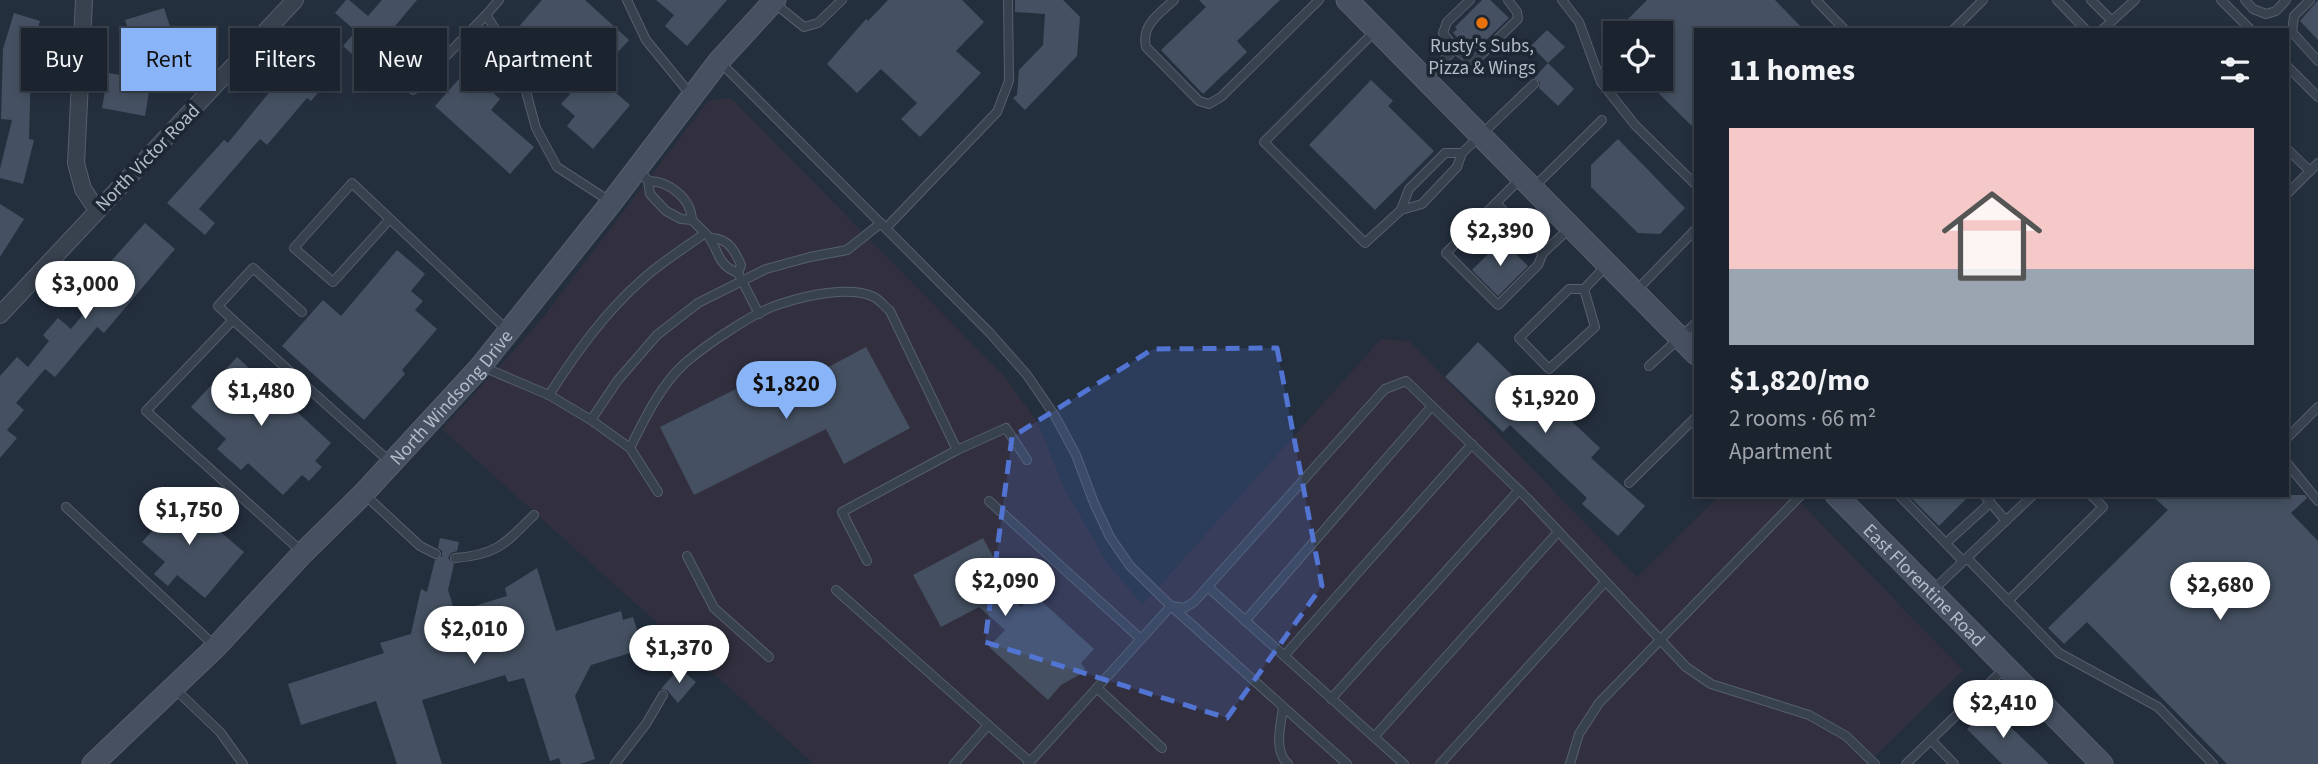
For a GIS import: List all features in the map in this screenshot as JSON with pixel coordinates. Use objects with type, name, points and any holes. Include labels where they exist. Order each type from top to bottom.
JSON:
[{"type":"street","points":[[84,0],[76,163],[83,189],[97,211]]},
{"type":"street","name":"North Victor Road","points":[[0,315],[295,0]]},
{"type":"street","points":[[1347,0],[1694,352]]},
{"type":"street","name":"North Windsong Drive","points":[[93,764],[216,646],[303,553],[363,494],[481,366],[611,202],[642,175],[692,96],[719,61],[773,1]]},
{"type":"street","name":"East Florentine Road","points":[[1838,497],[2102,764]]},
{"type":"lane","points":[[447,55],[499,0]]},
{"type":"lane","points":[[627,0],[646,40],[692,96]]},
{"type":"lane","points":[[773,1],[804,27],[818,23],[842,0]]},
{"type":"lane","points":[[592,420],[618,380],[657,335],[698,303],[766,269],[847,250],[883,225],[997,112],[1009,82],[1008,0]]},
{"type":"lane","points":[[1174,0],[1146,27],[1146,47],[1199,101],[1209,104],[1221,97],[1319,0]]},
{"type":"lane","points":[[1470,0],[1447,22],[1443,33],[1455,49],[1470,60],[1481,55],[1518,19],[1517,12],[1508,0]]},
{"type":"lane","points":[[1562,0],[1578,22],[1601,82],[1635,125],[1694,183]]},
{"type":"lane","points":[[1816,0],[1844,28]]},
{"type":"lane","points":[[1955,28],[1983,0]]},
{"type":"lane","points":[[2057,0],[2085,28]]},
{"type":"lane","points":[[2091,0],[2112,21]]},
{"type":"lane","points":[[2099,8],[2107,0]]},
{"type":"lane","points":[[2104,28],[2135,0]]},
{"type":"lane","points":[[2221,0],[2249,28]]},
{"type":"lane","points":[[2245,0],[2253,9],[2266,14],[2276,10],[2286,0]]},
{"type":"lane","points":[[2310,0],[2294,16],[2292,32],[2318,61]]},
{"type":"lane","points":[[486,15],[509,50],[536,128],[557,167],[611,202]]},
{"type":"lane","points":[[1376,30],[1264,142],[1365,243],[1401,210],[1422,204],[1457,167],[1462,153],[1534,84]]},
{"type":"lane","points":[[1424,79],[1455,49]]},
{"type":"lane","points":[[719,61],[989,332],[1027,375],[1055,416],[1076,455],[1110,537],[1130,566],[1347,764]]},
{"type":"lane","points":[[2289,68],[2318,97]]},
{"type":"lane","points":[[1571,227],[1543,253],[1538,265],[1498,305],[1446,253],[1496,203],[1527,183],[1602,120]]},
{"type":"lane","points":[[2289,151],[2310,171]]},
{"type":"lane","points":[[1401,210],[1409,189],[1445,153],[1462,153]]},
{"type":"lane","points":[[2289,192],[2318,163]]},
{"type":"lane","points":[[642,175],[650,194],[666,211],[681,219],[692,220]]},
{"type":"lane","points":[[642,175],[661,181],[686,202],[692,220],[708,236],[726,268],[738,272],[759,314]]},
{"type":"lane","points":[[390,219],[333,282],[294,248],[352,183],[390,219],[509,332]]},
{"type":"lane","points":[[1496,203],[1543,253]]},
{"type":"lane","points":[[1635,292],[1694,231]]},
{"type":"lane","points":[[549,395],[579,348],[644,277],[708,236],[721,238],[728,243],[741,265],[738,272]]},
{"type":"lane","points":[[1584,289],[1594,327],[1549,369],[1518,338],[1569,289],[1584,289],[1608,264]]},
{"type":"lane","points":[[302,312],[253,268],[218,306],[391,463]]},
{"type":"lane","points":[[629,448],[656,398],[685,364],[739,325],[778,304],[822,294],[853,291],[875,298],[890,311],[957,450]]},
{"type":"lane","points":[[233,320],[146,411],[303,553]]},
{"type":"lane","points":[[1649,366],[1694,325]]},
{"type":"lane","points":[[481,366],[549,395],[592,420],[629,448],[658,492]]},
{"type":"lane","points":[[1171,606],[1184,608],[1194,602],[1385,389],[1406,381],[1519,490],[1686,667],[1711,684],[1809,715],[1846,736],[1875,764]]},
{"type":"lane","points":[[1245,621],[1432,406]]},
{"type":"lane","points":[[2289,436],[2318,407]]},
{"type":"lane","points":[[1629,483],[1694,419]]},
{"type":"lane","points":[[867,561],[842,512],[957,450],[1006,428],[1027,460]]},
{"type":"lane","points":[[1284,656],[1472,444]]},
{"type":"lane","points":[[2289,465],[2318,501]]},
{"type":"lane","points":[[1331,699],[1519,490]]},
{"type":"lane","points":[[363,494],[420,546],[436,554]]},
{"type":"lane","points":[[1570,764],[1579,734],[1599,703],[1799,497]]},
{"type":"lane","points":[[1901,497],[2059,653],[2158,707],[2213,764]]},
{"type":"lane","points":[[1931,592],[2031,497]]},
{"type":"lane","points":[[2008,601],[2103,507],[2093,497]]},
{"type":"lane","points":[[1946,543],[1987,499],[2006,521]]},
{"type":"lane","points":[[989,501],[1141,639]]},
{"type":"lane","points":[[66,507],[216,646]]},
{"type":"lane","points":[[455,558],[478,555],[503,547],[534,514]]},
{"type":"lane","points":[[1374,737],[1558,532]]},
{"type":"lane","points":[[687,556],[714,608],[769,657]]},
{"type":"lane","points":[[1440,764],[1605,582]]},
{"type":"lane","points":[[1208,587],[1404,764]]},
{"type":"lane","points":[[836,590],[1029,763],[1171,606]]},
{"type":"lane","points":[[1906,764],[2006,667]]},
{"type":"lane","points":[[173,687],[220,732],[243,764]]},
{"type":"lane","points":[[1097,688],[1162,748]]},
{"type":"lane","points":[[615,764],[646,724],[663,695]]},
{"type":"lane","points":[[1283,707],[1279,738],[1282,758],[1288,764]]},
{"type":"lane","points":[[954,764],[988,725]]},
{"type":"lane","points":[[1931,740],[1954,764]]},
{"type":"highlighted area","points":[[1277,348],[1322,586],[1227,718],[985,642],[1012,437],[1153,349]]},
{"type":"shaded area","points":[[731,98],[1003,375],[1038,423],[1063,486],[1106,561],[1142,605],[1381,339],[1409,341],[1637,577],[1718,497],[1795,497],[1963,670],[1867,764],[814,764],[442,429],[537,325],[708,101]]},
{"type":"building","points":[[346,0],[368,16],[382,0],[417,0],[393,28],[354,29],[335,13]]},
{"type":"building","points":[[542,0],[585,0],[616,28],[518,28]]},
{"type":"building","points":[[656,0],[727,0],[687,46],[665,26],[674,15]]},
{"type":"building","points":[[888,0],[962,0],[984,22],[956,51],[981,73],[920,137],[901,119],[917,103],[881,69],[857,93],[827,64],[866,19],[868,21]]},
{"type":"building","points":[[1015,0],[1063,0],[1080,17],[1077,56],[1025,110],[1013,98],[1017,95],[1019,70],[1043,45],[1045,14],[1015,12]]},
{"type":"building","points":[[1199,0],[1280,0],[1237,41],[1247,52],[1203,94],[1161,50],[1206,7]]},
{"type":"building","name":"Rusty's Subs, Pizza & Wings","points":[[1482,0],[1490,0],[1509,18],[1477,49],[1472,45],[1469,49],[1453,33],[1457,29],[1455,27]]},
{"type":"building","points":[[1647,0],[1775,0],[1802,28],[1694,28],[1694,128],[1656,91],[1673,91],[1673,21],[1626,21]]},
{"type":"building","points":[[2318,0],[2318,40],[2300,21]]},
{"type":"building","points":[[164,8],[171,28],[128,28],[125,20]]},
{"type":"building","points":[[14,13],[40,21],[38,28],[21,28],[21,91],[30,91],[29,139],[34,140],[23,184],[0,178],[12,120],[1,119],[3,49]]},
{"type":"building","points":[[616,28],[629,40],[616,54]]},
{"type":"building","points":[[1547,30],[1565,47],[1548,63],[1531,46]]},
{"type":"building","points":[[354,33],[354,56],[343,46]]},
{"type":"building","points":[[1548,63],[1574,89],[1558,106],[1539,88],[1540,82],[1534,78]]},
{"type":"building","points":[[108,73],[121,75],[121,91],[149,91],[145,116],[102,108]]},
{"type":"building","points":[[461,77],[461,91],[491,91],[500,99],[491,110],[534,147],[510,174],[435,106]]},
{"type":"building","points":[[1371,80],[1393,101],[1388,106],[1434,151],[1375,210],[1309,145]]},
{"type":"building","points":[[270,91],[320,91],[311,101],[307,98],[267,145],[260,139],[199,209],[215,223],[205,235],[167,203],[224,140],[228,143]]},
{"type":"building","points":[[567,91],[614,91],[630,105],[593,149],[567,126],[575,116],[561,104],[570,94]]},
{"type":"building","points":[[1618,139],[1685,208],[1660,234],[1638,233],[1591,187],[1591,165]]},
{"type":"building","points":[[0,204],[24,219],[0,257]]},
{"type":"building","points":[[145,223],[175,249],[104,333],[97,327],[55,377],[45,369],[16,403],[24,410],[7,430],[17,438],[0,458],[0,376],[17,357],[28,367],[49,341],[43,335],[58,318],[71,329],[98,296],[88,287]]},
{"type":"building","points":[[1502,240],[1528,266],[1498,296],[1472,270]]},
{"type":"building","points":[[397,250],[425,274],[411,291],[423,301],[415,310],[437,329],[402,370],[405,374],[364,420],[282,346],[323,300],[341,316]]},
{"type":"building","points":[[1478,342],[1541,403],[1546,397],[1600,448],[1591,458],[1645,506],[1618,536],[1582,504],[1587,498],[1510,425],[1503,432],[1445,377]]},
{"type":"building","points":[[866,347],[910,428],[844,464],[826,429],[694,495],[660,427],[770,372],[780,393]]},
{"type":"building","points":[[237,357],[331,443],[315,461],[322,467],[309,481],[302,475],[283,495],[248,463],[241,470],[217,449],[226,439],[191,407]]},
{"type":"building","points":[[2305,495],[2307,498],[2291,513],[2318,541],[2318,764],[2227,764],[2087,622],[2064,644],[2048,628],[2168,510],[2153,497]]},
{"type":"building","points":[[1910,497],[1968,497],[1939,526]]},
{"type":"building","points":[[181,498],[244,552],[205,598],[177,575],[168,586],[154,574],[165,562],[142,542],[153,530],[143,522],[162,500],[172,508]]},
{"type":"building","points":[[440,538],[459,542],[457,551],[451,553],[448,558],[454,564],[448,590],[455,612],[507,596],[505,588],[537,568],[556,631],[621,611],[623,620],[633,617],[643,649],[591,665],[575,696],[595,759],[580,764],[561,764],[559,758],[550,761],[524,678],[508,682],[505,675],[422,700],[442,764],[397,764],[376,701],[301,725],[288,684],[384,653],[380,643],[411,634],[421,589],[427,592],[435,560],[442,556],[442,551],[438,548]]},
{"type":"building","points":[[983,538],[1020,607],[1037,597],[1094,649],[1081,663],[1085,669],[1061,685],[1048,700],[989,647],[1005,630],[979,607],[941,627],[913,575]]},
{"type":"building","points":[[679,668],[696,682],[678,703],[667,690],[661,689]]},
{"type":"building","points":[[1989,706],[2049,764],[2002,764],[1967,729]]},
{"type":"place","name":"Rusty's Subs, Pizza & Wings","points":[[1482,23]]}]
